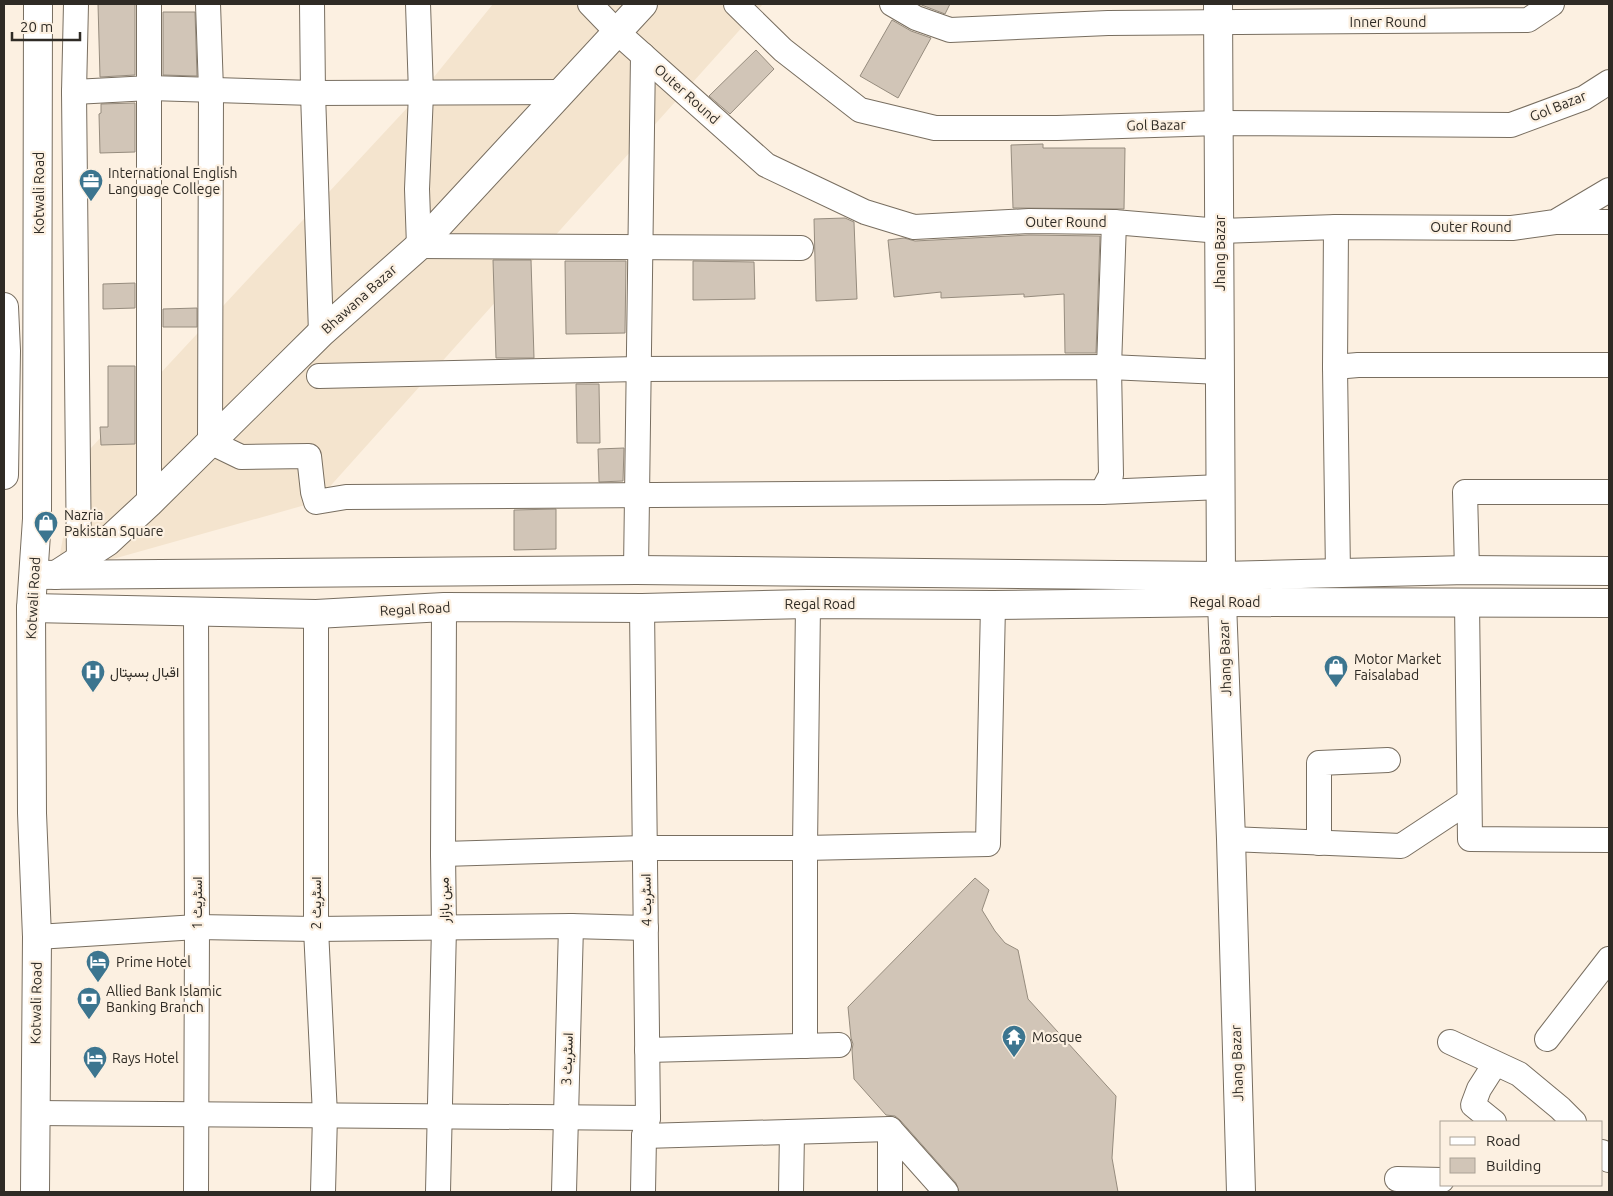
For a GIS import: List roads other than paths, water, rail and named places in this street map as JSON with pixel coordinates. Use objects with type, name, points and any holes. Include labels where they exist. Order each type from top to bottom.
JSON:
[{"type":"street","name":"Kotwali Road","points":[[35,1192],[34,1113],[37,937],[32,813],[31,608],[56,571],[37,519],[38,4]]},
{"type":"street","points":[[56,571],[76,4]]},
{"type":"street","points":[[149,4],[149,503]]},
{"type":"street","points":[[208,4],[211,90],[210,442],[240,456],[308,456],[316,502],[346,497],[1102,492],[1222,487]]},
{"type":"street","points":[[312,4],[321,333]]},
{"type":"street","points":[[418,4],[421,93],[417,189],[419,246],[801,248]]},
{"type":"street","name":"Outer Round","points":[[590,4],[617,32],[766,165],[865,212],[914,227],[1029,221],[1114,222],[1220,231],[1336,227],[1512,228],[1555,222],[1609,190]]},
{"type":"street","name":"Bhawana Bazar","points":[[56,571],[107,542],[321,333],[419,246],[643,4]]},
{"type":"street","name":"Gol Bazar","points":[[736,4],[783,50],[860,110],[935,128],[1057,128],[1219,124],[1511,125],[1584,98],[1609,82]]},
{"type":"street","name":"Inner Round","points":[[892,4],[916,18],[950,30],[1107,13],[1336,13],[1528,20],[1552,4]]},
{"type":"street","name":"Jhang Bazar","points":[[1218,13],[1222,589],[1241,1192]]},
{"type":"street","points":[[636,570],[643,55]]},
{"type":"street","points":[[74,92],[150,88],[313,93],[562,92]]},
{"type":"street","points":[[1102,492],[1111,475],[1109,367],[1114,222]]},
{"type":"street","points":[[1555,222],[1609,222]]},
{"type":"street","points":[[1336,227],[1335,367],[1338,573]]},
{"type":"street","points":[[4,307],[4,475]]},
{"type":"street","points":[[1335,367],[1358,365],[1609,364]]},
{"type":"street","points":[[319,376],[639,369],[1109,367],[1221,372]]},
{"type":"street","points":[[1467,570],[1465,492],[1609,492]]},
{"type":"street","name":"Regal Road","points":[[56,571],[636,570],[1222,589],[1467,604],[1609,603]]},
{"type":"street","name":"Regal Road","points":[[31,608],[196,613],[316,614],[444,607],[642,608],[808,604],[993,605],[1222,589],[1338,573],[1467,570],[1609,572]]},
{"type":"street","points":[[805,1046],[808,604]]},
{"type":"street","points":[[1467,604],[1470,839],[1609,840]]},
{"type":"street","points":[[443,854],[644,848],[805,848],[988,844],[993,605]]},
{"type":"street","name":"مین بازار","points":[[438,1192],[444,928],[444,607]]},
{"type":"street","name":"اسٹریٹ 4","points":[[642,608],[647,1050],[644,1192]]},
{"type":"street","name":"اسٹریٹ 1","points":[[196,613],[196,1192]]},
{"type":"street","name":"اسٹریٹ 2","points":[[316,614],[316,929],[325,1115],[323,1192]]},
{"type":"street","points":[[1319,843],[1319,763],[1388,760]]},
{"type":"street","points":[[1231,838],[1401,846],[1469,801]]},
{"type":"street","points":[[37,937],[197,927],[316,929],[571,926],[646,928]]},
{"type":"street","name":"اسٹریٹ 3","points":[[564,1192],[571,926]]},
{"type":"street","points":[[1547,1039],[1609,959]]},
{"type":"street","points":[[1450,1042],[1519,1074],[1573,1121]]},
{"type":"street","points":[[647,1050],[839,1045]]},
{"type":"street","points":[[1493,1121],[1473,1105],[1479,1089],[1495,1064]]},
{"type":"street","points":[[34,1113],[565,1117],[646,1127],[792,1132],[890,1129]]},
{"type":"street","points":[[890,1129],[890,1192]]},
{"type":"street","points":[[890,1129],[946,1192]]},
{"type":"street","points":[[791,1192],[792,1132]]},
{"type":"street","points":[[1397,1179],[1440,1180]]},
{"type":"place","name":"International English Language College","points":[[91,202]]},
{"type":"place","name":"Nazria Pakistan Square","points":[[46,544]]},
{"type":"place","name":"Motor Market Faisalabad","points":[[1336,688]]},
{"type":"place","name":"اقبال ہسپتال","points":[[93,693]]},
{"type":"place","name":"Prime Hotel","points":[[98,983]]},
{"type":"place","name":"Allied Bank Islamic Banking Branch","points":[[89,1020]]},
{"type":"place","name":"Mosque","points":[[1014,1058]]},
{"type":"place","name":"Rays Hotel","points":[[95,1079]]}]
